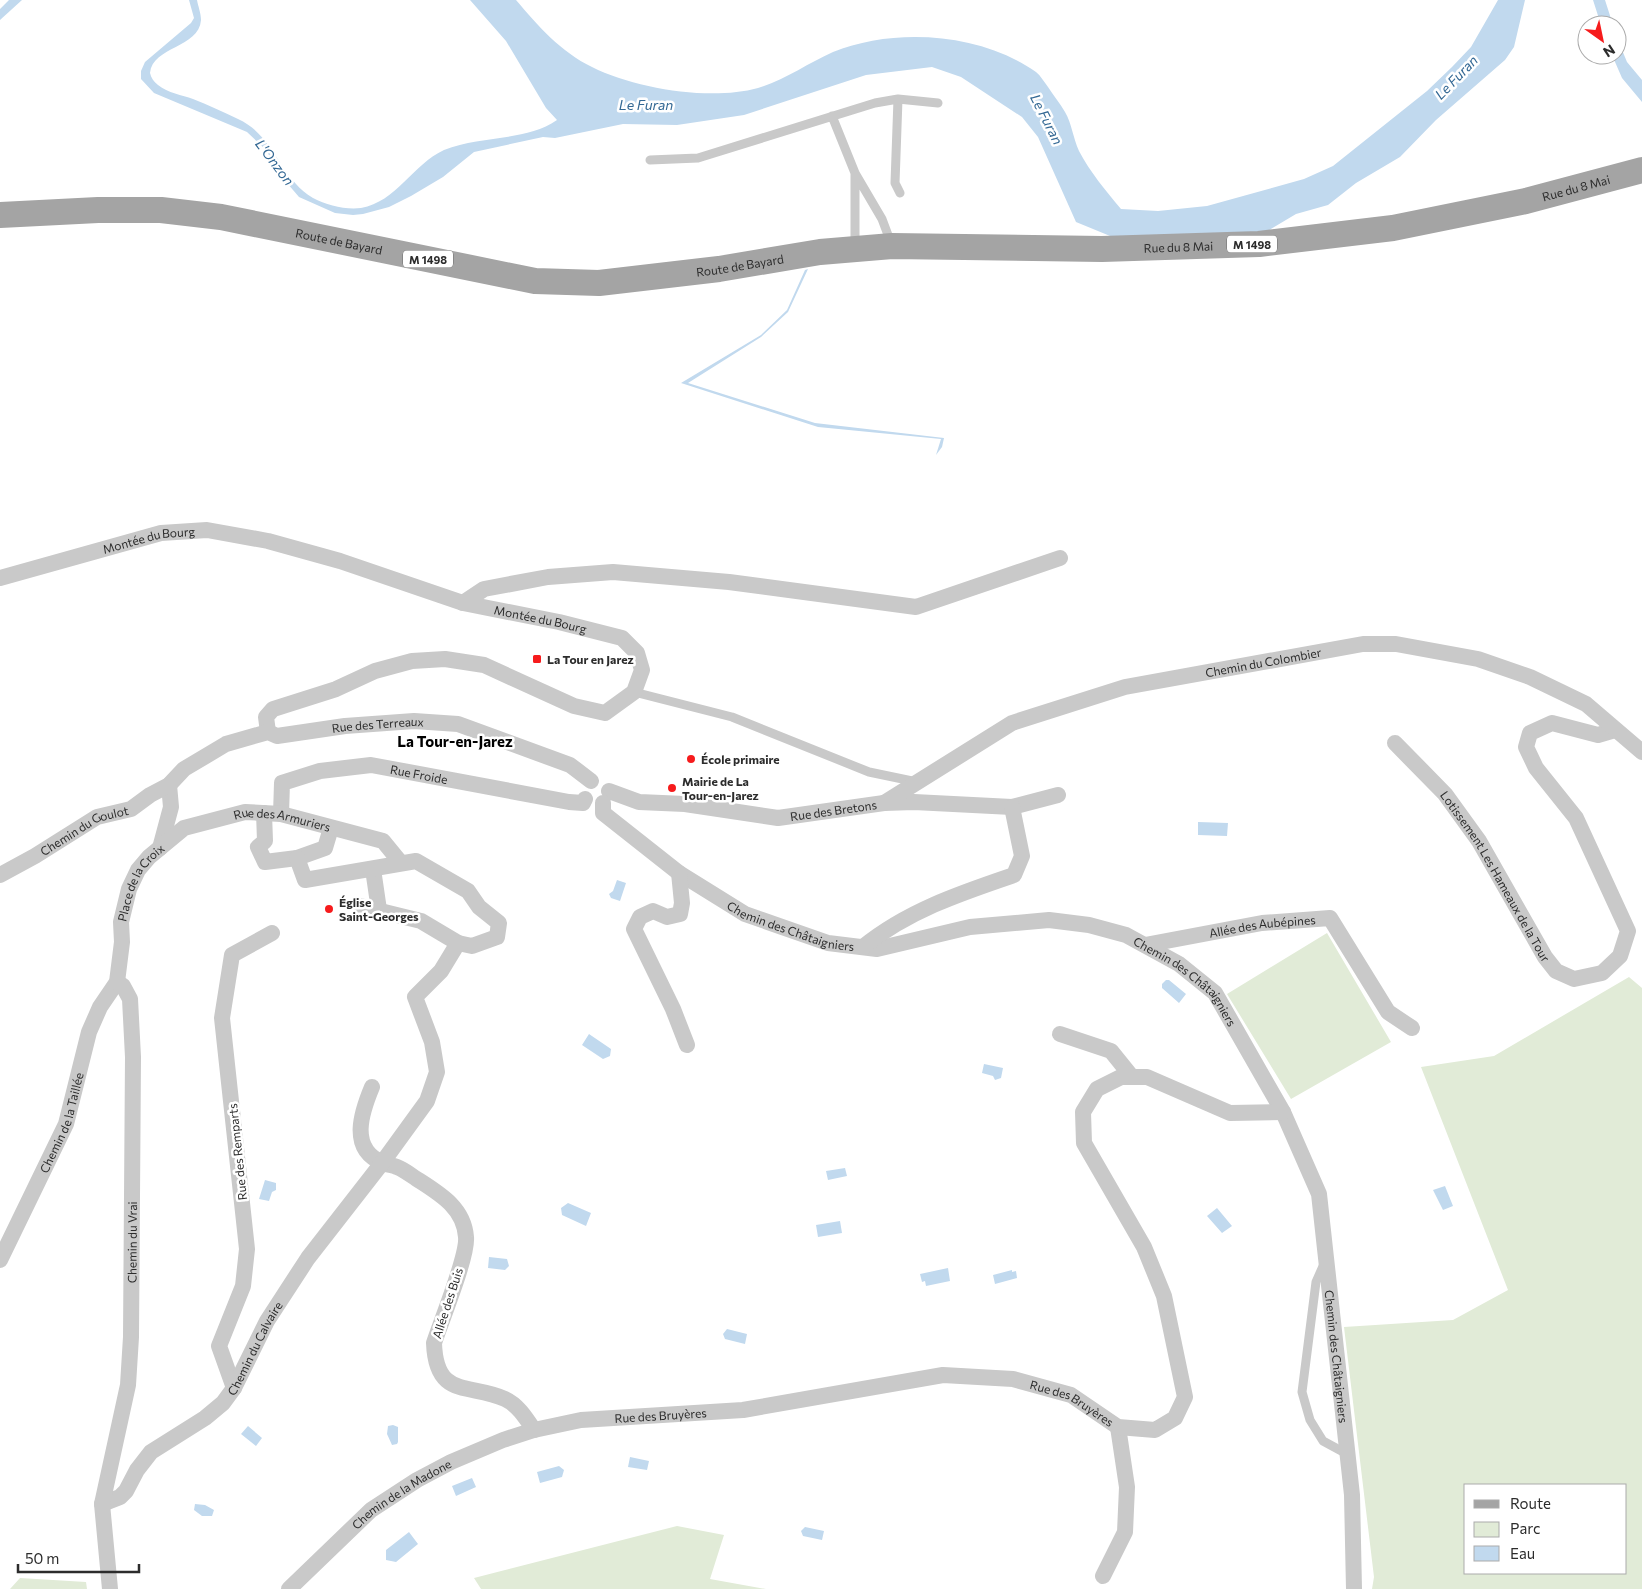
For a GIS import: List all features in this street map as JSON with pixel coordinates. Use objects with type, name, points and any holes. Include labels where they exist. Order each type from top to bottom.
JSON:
[{"type":"main road","name":"Rue du 8 Mai","points":[[855,248],[892,246],[1102,249],[1259,244],[1402,226],[1526,201],[1642,170]]},
{"type":"main road","name":"Route de Bayard","points":[[0,215],[98,210],[161,210],[221,218],[535,281],[600,284],[855,248]]},
{"type":"street","name":"Montée du Bourg","points":[[0,578],[162,533],[207,530],[268,541],[331,559],[463,603],[559,622],[622,638],[637,653],[642,670],[634,692]]},
{"type":"street","points":[[463,603],[484,589],[548,577],[613,572],[728,582],[916,607],[1060,558]]},
{"type":"street","name":"Chemin du Colombier","points":[[884,803],[1012,723],[1125,687],[1363,644],[1396,644],[1478,659],[1530,677],[1586,704],[1642,752]]},
{"type":"street","points":[[268,732],[266,718],[273,710],[336,689],[375,671],[412,661],[445,659],[484,665],[574,706],[605,713],[634,692]]},
{"type":"street","name":"Rue des Terreaux","points":[[169,785],[184,769],[226,744],[251,739],[268,732],[277,736],[345,726],[414,721],[458,724],[570,765],[591,781]]},
{"type":"street","name":"Lotissement Les Hameaux de la Tour","points":[[1395,743],[1445,794],[1479,841],[1545,957],[1556,971],[1574,979],[1602,973],[1620,956],[1628,931],[1576,818],[1536,768],[1526,747],[1530,733],[1552,723],[1598,735],[1615,730]]},
{"type":"street","name":"Rue Froide","points":[[281,814],[282,783],[320,771],[371,764],[569,802],[583,803],[585,799]]},
{"type":"street","points":[[598,780],[605,784],[606,797],[597,805],[585,799],[584,789],[591,781],[598,780]]},
{"type":"street","name":"Place de la Croix","points":[[117,982],[122,942],[121,922],[129,889],[138,870],[160,848],[171,807],[169,785]]},
{"type":"street","name":"Chemin du Goulot","points":[[0,875],[97,817],[131,809],[150,795],[169,785]]},
{"type":"street","name":"Rue des Bretons","points":[[606,797],[639,802],[685,804],[778,818],[884,803],[914,802],[1012,807],[1058,795]]},
{"type":"street","name":"Chemin des Châtaigniers","points":[[606,797],[603,813],[679,873],[745,914],[828,943],[877,949],[970,927],[1049,920],[1089,925],[1126,935],[1145,945],[1179,964],[1215,993],[1283,1112],[1319,1194],[1352,1495],[1354,1589]]},
{"type":"street","points":[[863,947],[884,930],[951,896],[1014,875],[1022,856],[1012,807]]},
{"type":"street","name":"Rue des Armuriers","points":[[160,848],[184,828],[245,812],[281,814],[383,841],[401,863]]},
{"type":"street","points":[[264,813],[265,841],[258,847],[265,862],[297,858],[325,848],[331,828]]},
{"type":"street","points":[[297,858],[305,880],[416,861],[468,891],[479,907],[499,924],[497,937],[472,946],[458,943],[421,921],[360,906]]},
{"type":"street","points":[[373,869],[379,910]]},
{"type":"street","points":[[679,873],[682,904],[680,914],[667,917],[653,911],[640,917],[634,929],[673,1009],[687,1045]]},
{"type":"street","name":"Allée des Aubépines","points":[[1145,945],[1262,923],[1330,918],[1388,1012],[1412,1028]]},
{"type":"street","name":"Rue des Remparts","points":[[234,1388],[219,1346],[243,1286],[248,1249],[222,1018],[232,956],[272,933]]},
{"type":"street","name":"Chemin du Calvaire","points":[[102,1504],[120,1497],[151,1452],[213,1413],[234,1388],[267,1321],[308,1258],[382,1163],[427,1101],[437,1072],[432,1042],[415,997],[441,971],[458,943]]},
{"type":"street","name":"Chemin de la Taillée","points":[[0,1260],[66,1124],[89,1032],[100,1007],[117,982]]},
{"type":"street","name":"Chemin du Vrai","points":[[110,1589],[102,1504],[128,1385],[131,1338],[133,1057],[130,999],[123,986],[117,982]]},
{"type":"street","points":[[1060,1034],[1111,1051],[1132,1077]]},
{"type":"street","name":"Rue des Bruyères","points":[[534,1430],[581,1420],[743,1410],[943,1375],[1013,1379],[1071,1395],[1118,1427],[1155,1430],[1175,1418],[1185,1397],[1164,1296],[1144,1247],[1084,1143],[1083,1112],[1097,1089],[1121,1077],[1132,1077],[1147,1078],[1230,1113],[1283,1112]]},
{"type":"street","points":[[372,1087],[360,1116],[360,1135],[371,1156],[382,1163]]},
{"type":"street","name":"Allée des Buis","points":[[382,1163],[397,1166],[440,1194],[452,1204],[462,1219],[466,1238],[464,1252],[434,1343],[435,1358],[444,1378],[459,1388],[498,1397],[512,1403],[534,1430]]},
{"type":"street","points":[[1103,1576],[1125,1532],[1127,1486],[1118,1427]]},
{"type":"street","name":"Chemin de la Madone","points":[[288,1589],[350,1528],[397,1492],[451,1462],[502,1440],[534,1430]]},
{"type":"lane","points":[[898,99],[895,184],[900,193]]},
{"type":"lane","points":[[650,160],[698,158],[875,103],[898,99],[938,103]]},
{"type":"lane","points":[[832,116],[855,173],[882,219],[892,246]]},
{"type":"lane","points":[[855,173],[855,248]]},
{"type":"lane","points":[[634,692],[732,717],[869,772],[918,782]]},
{"type":"lane","points":[[1326,1259],[1316,1282],[1302,1392],[1310,1420],[1323,1441],[1347,1454]]},
{"type":"green space","points":[[1327,933],[1391,1042],[1291,1099],[1227,994]]},
{"type":"green space","points":[[1629,977],[1642,988],[1642,1589],[1372,1589],[1374,1577],[1344,1327],[1453,1320],[1508,1290],[1421,1067],[1494,1056]]},
{"type":"green space","points":[[677,1526],[724,1535],[710,1579],[766,1589],[481,1589],[474,1578]]},
{"type":"green space","points":[[20,1578],[86,1582],[87,1589],[10,1589]]},
{"type":"water","points":[[9,0],[22,0],[0,20],[0,9]]},
{"type":"water","points":[[189,0],[197,0],[201,15],[198,29],[185,42],[159,57],[153,64],[150,73],[153,80],[166,90],[205,104],[250,126],[269,146],[292,180],[302,190],[313,198],[336,206],[361,208],[373,204],[394,191],[423,164],[444,150],[472,142],[531,132],[557,120],[546,108],[506,41],[470,0],[516,0],[551,38],[581,61],[610,75],[651,87],[674,91],[718,93],[739,92],[758,88],[778,81],[833,52],[857,44],[883,39],[937,38],[964,42],[990,49],[1014,59],[1039,75],[1065,112],[1083,159],[1121,209],[1158,211],[1207,206],[1304,179],[1333,166],[1427,91],[1452,67],[1471,47],[1498,0],[1525,0],[1514,47],[1505,60],[1436,120],[1400,157],[1356,183],[1328,205],[1296,214],[1261,235],[1115,238],[1076,222],[1038,137],[1022,117],[961,77],[932,67],[866,75],[744,115],[677,125],[623,124],[555,138],[543,137],[474,152],[443,177],[389,207],[363,214],[335,213],[299,197],[281,176],[266,150],[247,132],[154,93],[141,79],[141,71],[145,62],[191,23],[194,18]]},
{"type":"water","points":[[1593,0],[1605,0],[1610,15],[1598,15]]},
{"type":"water","points":[[1627,62],[1642,80],[1642,102],[1622,78],[1616,65],[1627,65]]},
{"type":"water","points":[[808,269],[788,312],[761,337],[688,383],[815,423],[944,438],[942,447],[936,455],[941,439],[818,427],[681,383],[761,335],[787,310],[805,270]]},
{"type":"water","points":[[1198,822],[1228,823],[1227,836],[1198,835]]},
{"type":"water","points":[[617,880],[626,883],[620,901],[611,898],[609,894],[613,891]]},
{"type":"water","points":[[1169,980],[1186,994],[1179,1003],[1162,988],[1162,984]]},
{"type":"water","points":[[589,1034],[611,1049],[610,1056],[603,1059],[582,1045]]},
{"type":"water","points":[[984,1064],[1003,1068],[1001,1078],[995,1080],[993,1076],[982,1073]]},
{"type":"water","points":[[845,1168],[847,1176],[828,1180],[826,1171]]},
{"type":"water","points":[[265,1180],[276,1183],[276,1190],[272,1192],[269,1201],[259,1199]]},
{"type":"water","points":[[1445,1186],[1453,1206],[1443,1210],[1433,1190]]},
{"type":"water","points":[[568,1203],[591,1213],[586,1226],[562,1215],[561,1208]]},
{"type":"water","points":[[1217,1208],[1232,1226],[1222,1233],[1207,1216]]},
{"type":"water","points":[[840,1221],[842,1233],[818,1237],[816,1225]]},
{"type":"water","points":[[489,1257],[507,1259],[509,1266],[505,1270],[488,1268]]},
{"type":"water","points":[[948,1268],[950,1281],[926,1286],[925,1281],[922,1282],[920,1274]]},
{"type":"water","points":[[1012,1270],[1012,1272],[1016,1271],[1017,1278],[995,1284],[993,1275]]},
{"type":"water","points":[[727,1329],[747,1334],[745,1344],[725,1339],[723,1334]]},
{"type":"water","points":[[248,1426],[262,1438],[256,1446],[241,1434]]},
{"type":"water","points":[[388,1426],[398,1427],[398,1442],[392,1445],[387,1434]]},
{"type":"water","points":[[630,1457],[649,1461],[647,1470],[628,1467]]},
{"type":"water","points":[[559,1466],[564,1470],[562,1477],[540,1483],[537,1472]]},
{"type":"water","points":[[472,1478],[476,1487],[456,1496],[452,1486]]},
{"type":"water","points":[[195,1504],[205,1505],[214,1510],[212,1516],[202,1516],[194,1510]]},
{"type":"water","points":[[805,1527],[824,1531],[822,1540],[803,1536],[801,1531]]},
{"type":"water","points":[[409,1532],[418,1544],[396,1562],[386,1560],[386,1550]]},
{"type":"place","name":"La Tour en Jarez","points":[[537,659]]},
{"type":"place","name":"École primaire","points":[[691,759]]},
{"type":"place","name":"Mairie de La Tour-en-Jarez","points":[[672,788]]},
{"type":"place","name":"Église Saint-Georges","points":[[329,909]]},
{"type":"district","name":"La Tour-en-Jarez","points":[[455,741]]},
{"type":"water label","name":"Le Furan","points":[[1456,77]]},
{"type":"water label","name":"Le Furan","points":[[646,104]]},
{"type":"water label","name":"Le Furan","points":[[1047,119]]},
{"type":"water label","name":"L'Onzon","points":[[275,162]]}]
